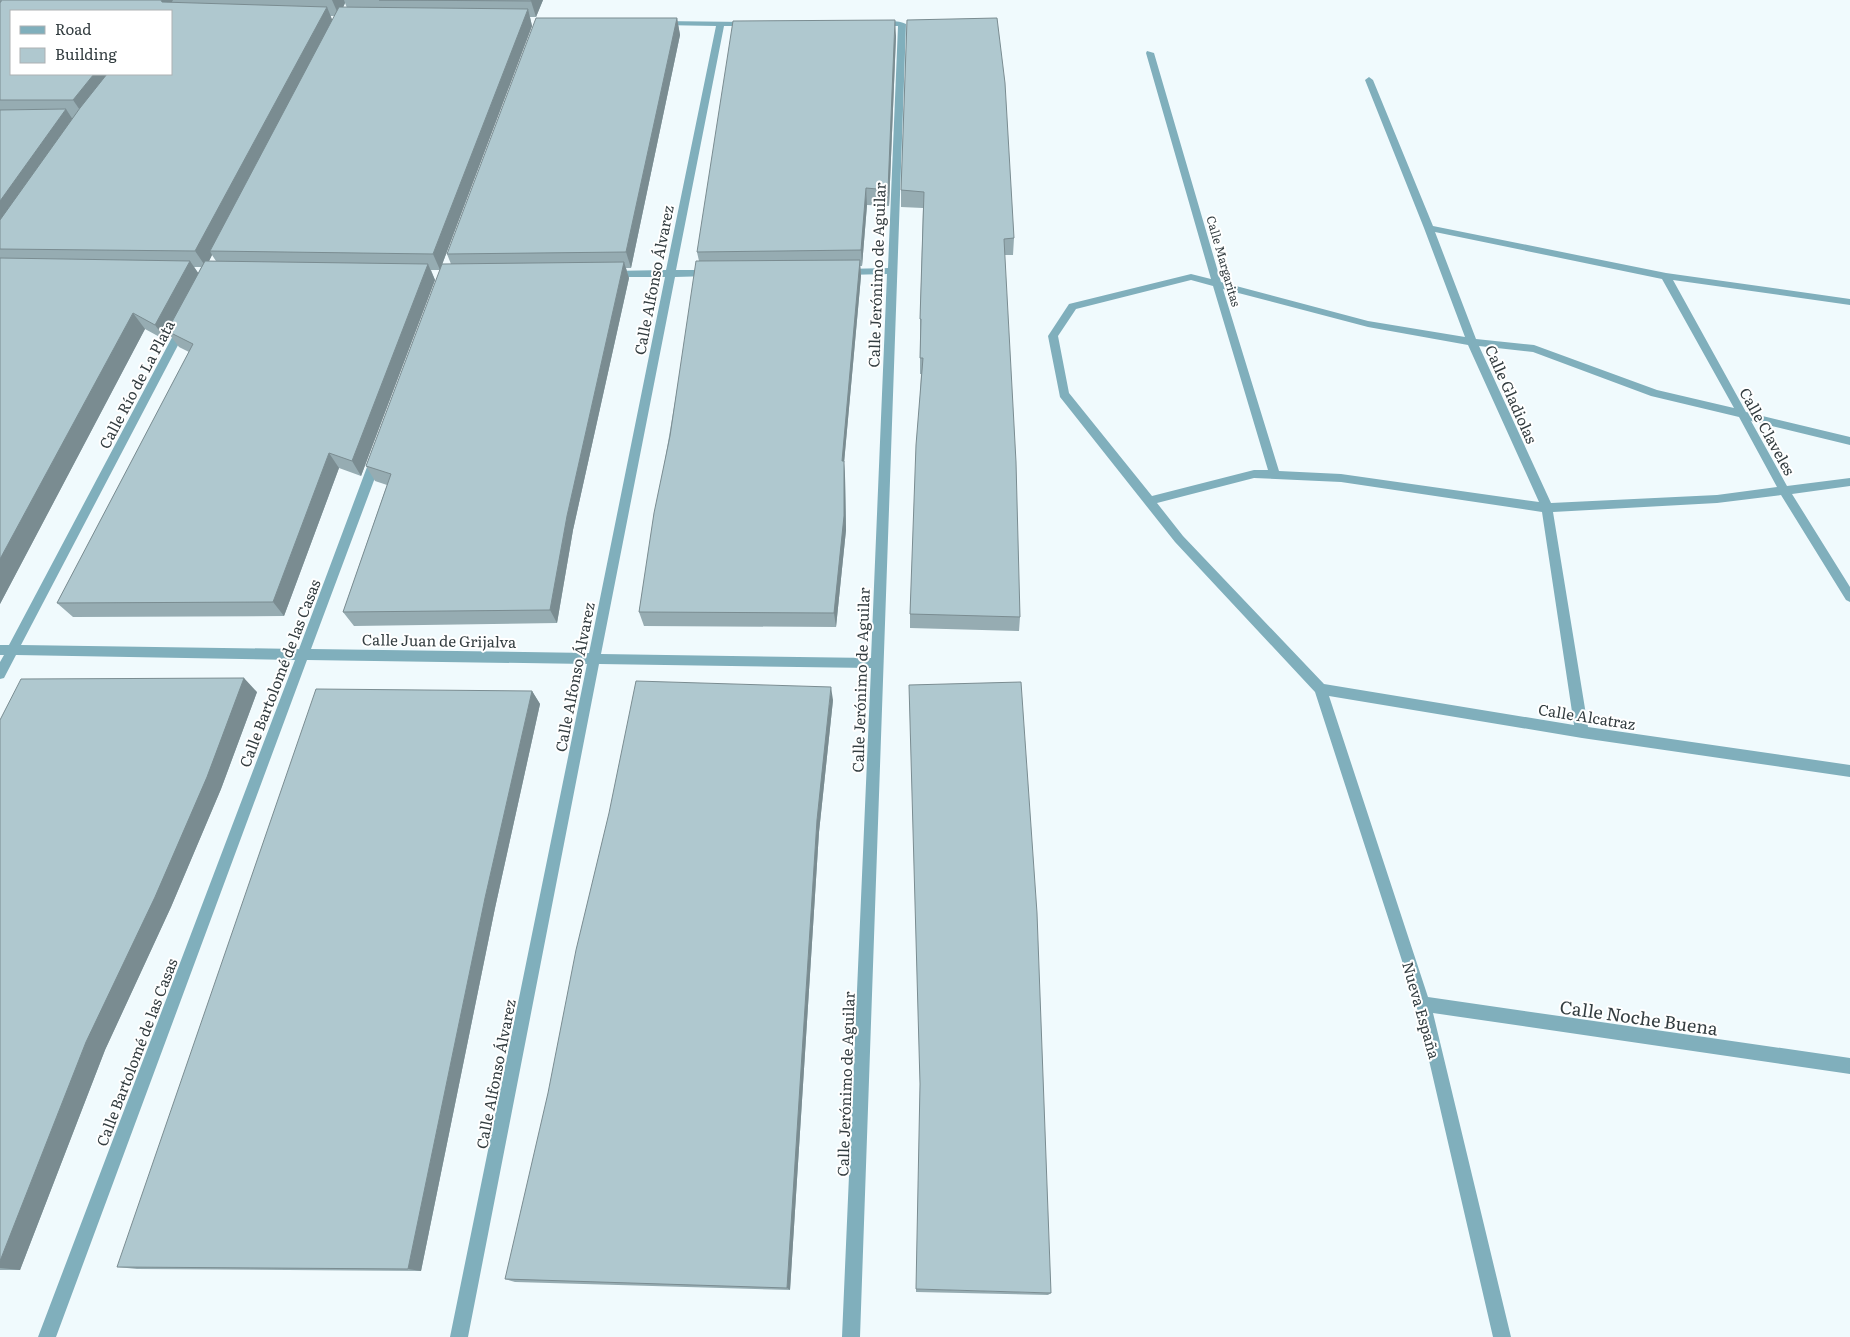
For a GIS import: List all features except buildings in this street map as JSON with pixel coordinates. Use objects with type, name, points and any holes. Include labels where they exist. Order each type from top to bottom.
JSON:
[{"type":"street","points":[[654,22],[759,24]]},
{"type":"street","name":"Calle Alfonso Álvarez","points":[[459,1337],[720,24]]},
{"type":"street","name":"Calle Jerónimo de Aguilar","points":[[851,1337],[902,24],[873,24]]},
{"type":"street","name":"Calle Margaritas","points":[[1150,53],[1217,284],[1276,475]]},
{"type":"street","name":"Calle Gladiolas","points":[[1369,80],[1429,228],[1472,342],[1547,508],[1582,732]]},
{"type":"street","points":[[1429,228],[1666,276],[1850,302]]},
{"type":"street","points":[[835,272],[893,271]]},
{"type":"street","points":[[602,274],[719,273]]},
{"type":"street","name":"Calle Claveles","points":[[1666,276],[1784,490],[1850,597]]},
{"type":"street","points":[[1320,689],[1179,539],[1064,394],[1054,336],[1073,306],[1191,277],[1368,324],[1472,342],[1534,349],[1655,393],[1742,416],[1850,441]]},
{"type":"street","name":"Calle Río de La Plata","points":[[0,674],[6,650],[188,315]]},
{"type":"street","name":"Calle Bartolomé de las Casas","points":[[47,1337],[379,451]]},
{"type":"street","points":[[1150,501],[1254,474],[1341,478],[1547,508],[1717,499],[1850,482]]},
{"type":"street","name":"Calle Juan de Grijalva","points":[[6,650],[877,663]]},
{"type":"street","name":"Calle Alcatraz","points":[[1320,689],[1582,732],[1850,771]]},
{"type":"street","name":"Nueva España","points":[[1320,689],[1423,1004],[1502,1337]]},
{"type":"street","name":"Calle Noche Buena","points":[[1423,1004],[1850,1066]]}]
